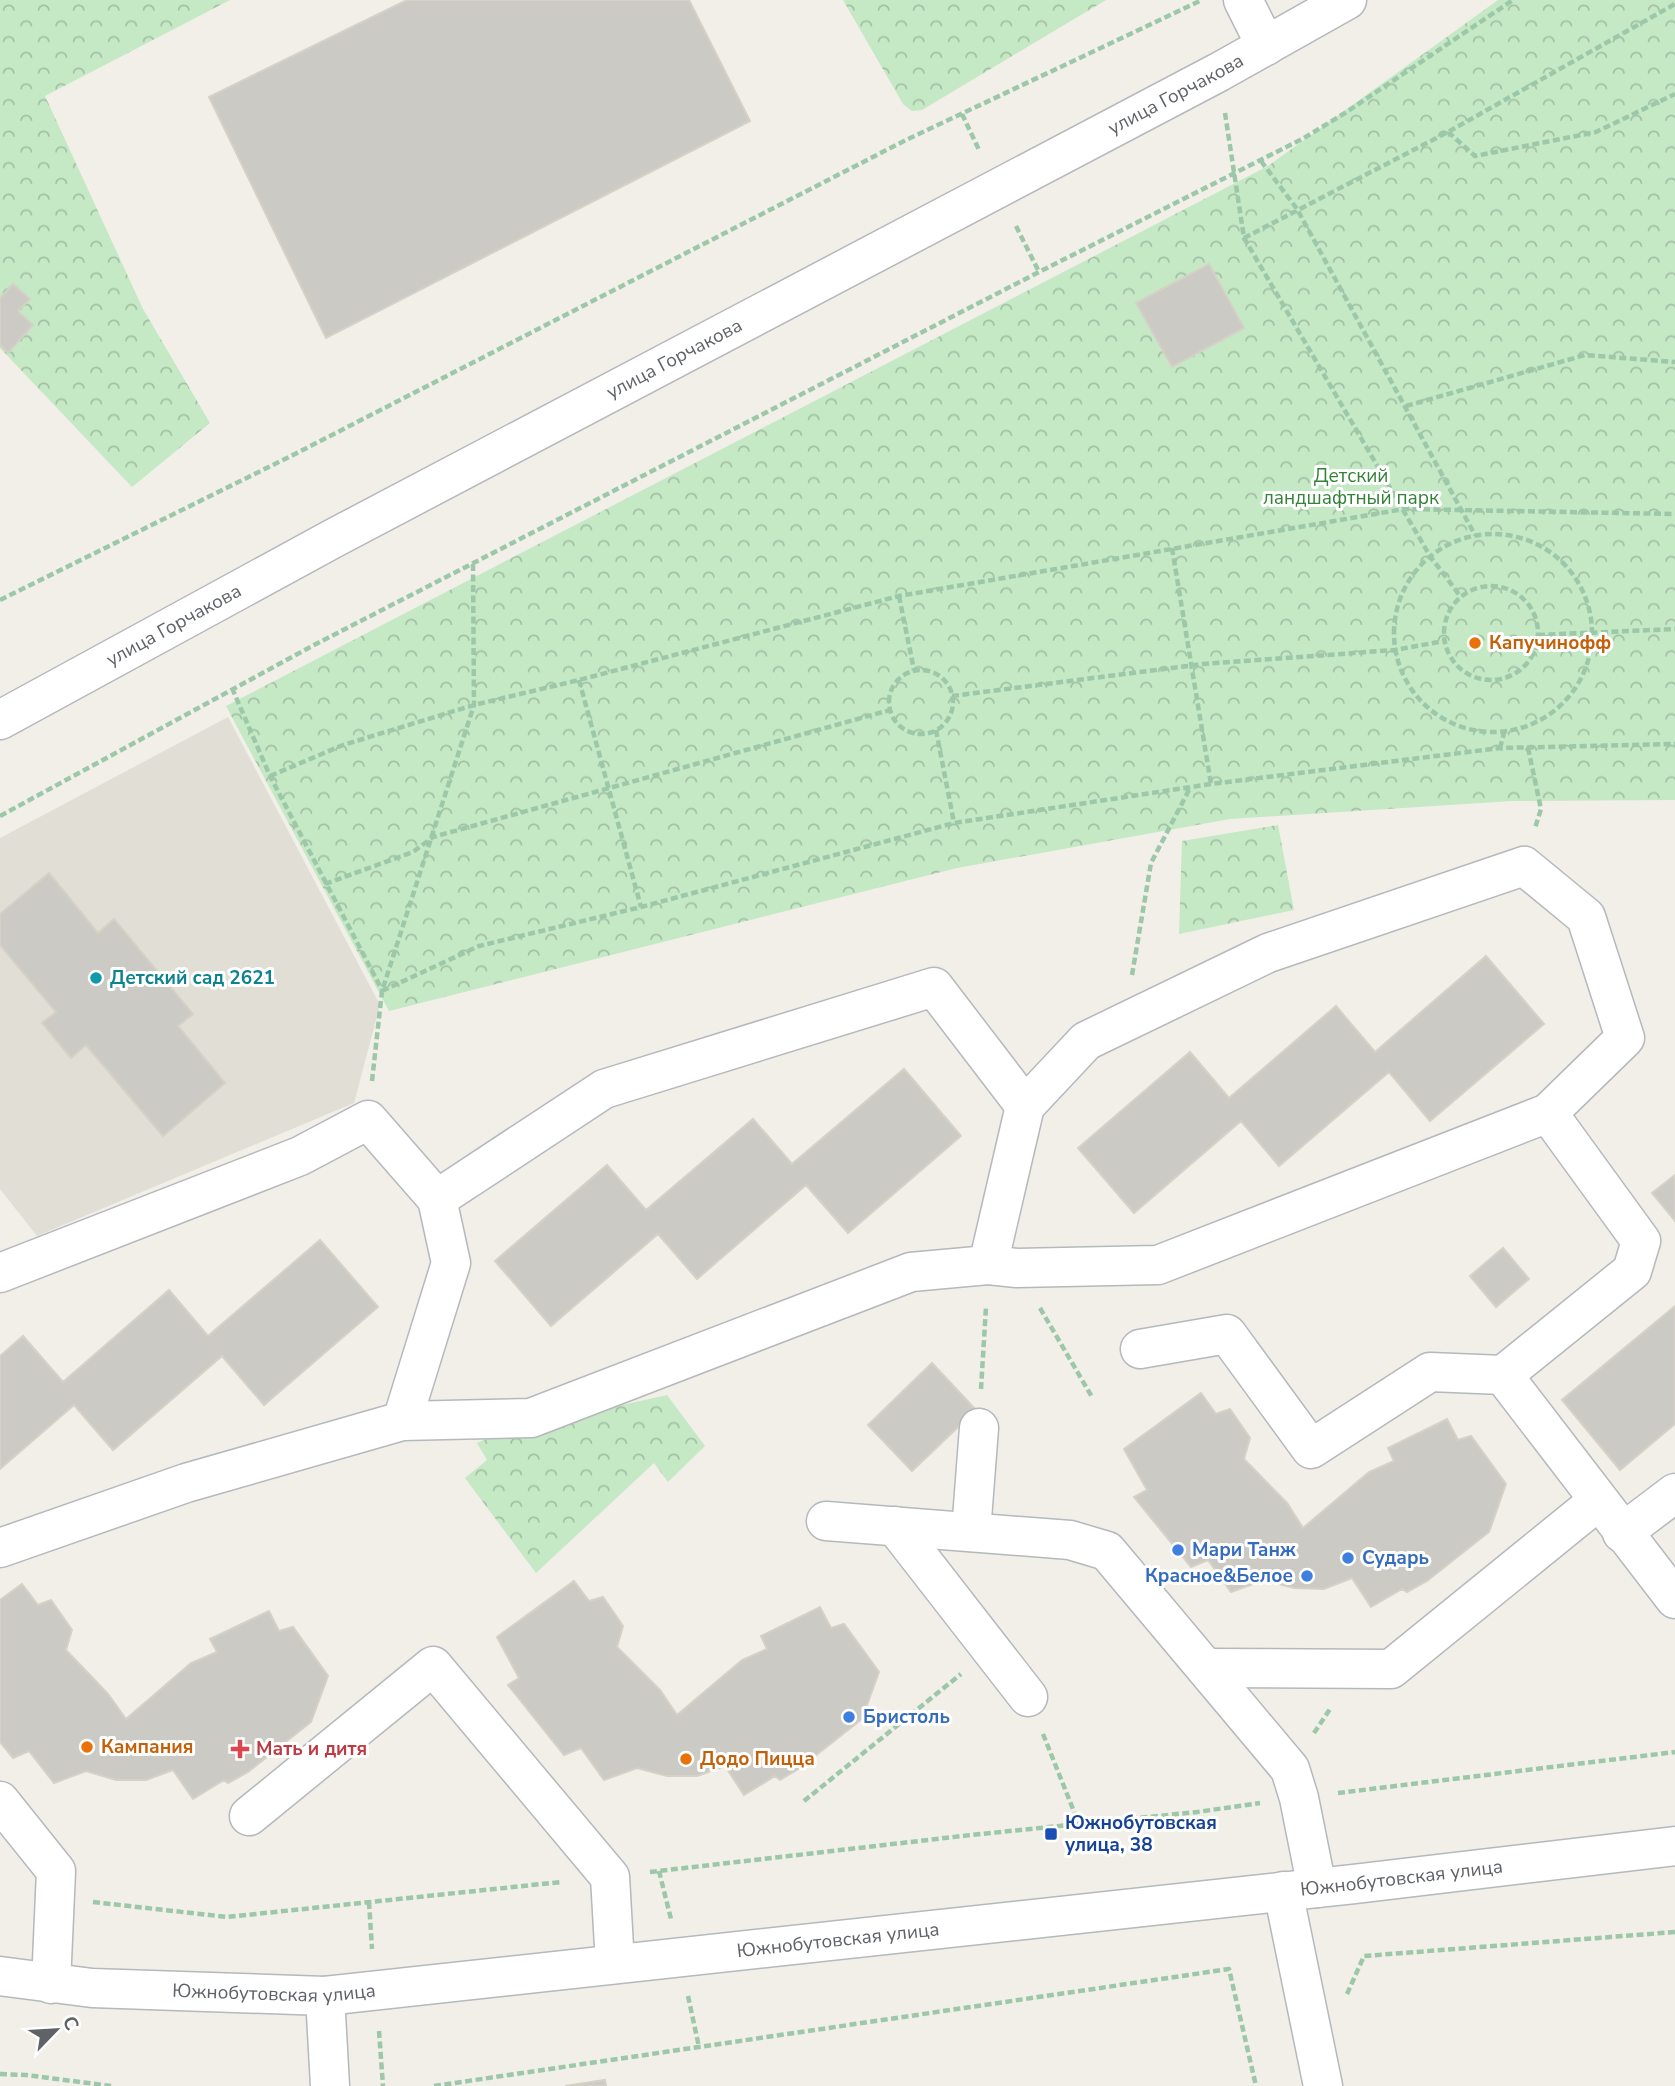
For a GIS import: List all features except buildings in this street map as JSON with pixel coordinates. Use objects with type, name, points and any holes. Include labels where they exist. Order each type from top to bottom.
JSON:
[{"type":"street","points":[[1244,0],[1266,46]]},
{"type":"street","name":"улица Горчакова","points":[[0,720],[334,538],[1219,72],[1347,0]]},
{"type":"street","points":[[0,1548],[186,1483],[402,1422],[531,1418],[911,1272],[1002,1267],[1158,1265],[1548,1113],[1625,1038],[1586,918],[1524,866],[1268,953],[1086,1041],[1025,1106],[1002,1267]]},
{"type":"street","points":[[437,1199],[604,1089],[934,987],[1025,1106]]},
{"type":"street","points":[[1140,1349],[1227,1334],[1311,1449],[1430,1372],[1503,1376],[1632,1271],[1640,1241],[1548,1113]]},
{"type":"street","points":[[0,1273],[300,1156],[368,1120],[437,1199],[451,1263],[402,1422]]},
{"type":"street","points":[[1503,1376],[1675,1599]]},
{"type":"street","points":[[971,1532],[979,1428]]},
{"type":"street","points":[[1622,1533],[1675,1493]]},
{"type":"street","points":[[1206,1668],[1391,1669],[1598,1501]]},
{"type":"street","points":[[826,1521],[1070,1540],[1107,1551],[1206,1668],[1295,1784],[1300,1889],[1323,2086]]},
{"type":"street","points":[[895,1527],[1028,1697]]},
{"type":"street","points":[[249,1816],[433,1666],[610,1877],[615,1964]]},
{"type":"street","points":[[0,1801],[56,1871],[51,1984]]},
{"type":"street","name":"Южнобутовская улица","points":[[0,1976],[92,1988],[325,1996],[1675,1846]]},
{"type":"street","points":[[325,1996],[330,2086]]},
{"type":"path","points":[[0,600],[291,456],[904,141],[1202,0]]},
{"type":"path","points":[[0,816],[232,688],[1261,161],[1345,113],[1513,0]]},
{"type":"path","points":[[1244,238],[1448,132],[1675,4]]},
{"type":"path","points":[[1219,72],[1244,238],[1430,556],[1461,597]]},
{"type":"path","points":[[1448,132],[1475,156],[1597,132],[1675,94]]},
{"type":"path","points":[[1261,161],[1297,209],[1475,535]]},
{"type":"path","points":[[1406,406],[1585,355],[1675,362]]},
{"type":"path","points":[[270,776],[343,745],[474,705],[899,596],[1404,509],[1675,514]]},
{"type":"path","points":[[1494,533],[1527,539],[1564,563],[1584,593],[1592,616],[1592,651],[1571,696],[1551,715],[1522,729],[1504,733],[1471,731],[1447,722],[1417,698],[1398,665],[1393,634],[1396,606],[1410,577],[1430,556],[1447,544],[1475,535],[1494,533]]},
{"type":"path","points":[[1172,548],[1211,784]]},
{"type":"path","points":[[368,1120],[383,991],[474,705],[473,563]]},
{"type":"path","points":[[1482,587],[1502,587],[1517,594],[1529,606],[1538,625],[1538,635],[1536,648],[1526,664],[1508,677],[1488,680],[1467,674],[1450,657],[1444,641],[1446,618],[1461,597],[1482,587]]},
{"type":"path","points":[[899,596],[914,670]]},
{"type":"path","points":[[1538,635],[1675,629]]},
{"type":"path","points":[[952,695],[1192,665],[1395,650],[1444,641]]},
{"type":"path","points":[[914,670],[927,670],[939,675],[952,695],[949,715],[936,730],[925,733],[913,733],[903,728],[894,721],[890,710],[889,697],[893,685],[902,675],[914,670]]},
{"type":"path","points":[[579,680],[641,907]]},
{"type":"path","points":[[232,688],[270,776],[383,991]]},
{"type":"path","points":[[325,884],[413,852],[433,837],[890,710]]},
{"type":"path","points":[[936,730],[954,823]]},
{"type":"path","points":[[1500,748],[1504,733]]},
{"type":"path","points":[[383,991],[479,946],[641,907],[954,823],[1211,784],[1500,748],[1675,744]]},
{"type":"path","points":[[1528,748],[1541,809]]},
{"type":"path","points":[[1124,1023],[1151,863],[1191,787]]},
{"type":"path","points":[[1002,1267],[1092,1397]]},
{"type":"path","points":[[979,1428],[1002,1267]]},
{"type":"path","points":[[804,1801],[991,1650]]},
{"type":"path","points":[[1295,1784],[1356,1669]]},
{"type":"path","points":[[1028,1697],[1079,1824]]},
{"type":"path","points":[[55,1898],[227,1917],[1196,1812],[1295,1784],[1675,1752]]},
{"type":"path","points":[[1345,1998],[1364,1956],[1675,1932]]},
{"type":"path","points":[[680,1957],[699,2047]]},
{"type":"path","points":[[434,2086],[1229,1969],[1256,2086]]},
{"type":"path","points":[[0,2074],[111,2086]]},
{"type":"shaded area","points":[[228,717],[380,1005],[354,1103],[37,1236],[0,1189],[0,838]]},
{"type":"green space","points":[[0,0],[230,0],[45,96],[143,309],[210,423],[132,487],[0,348]]},
{"type":"green space","points":[[843,0],[1106,0],[922,110],[912,111],[903,104]]},
{"type":"green space","name":"Детский ландшафтный парк","points":[[1498,0],[1675,0],[1675,800],[1512,801],[1230,819],[957,868],[389,1011],[226,706],[1268,166]]},
{"type":"green space","points":[[1278,825],[1294,910],[1179,934],[1182,841]]},
{"type":"green space","points":[[667,1395],[705,1446],[668,1482],[654,1463],[536,1573],[465,1478],[487,1460],[477,1443],[503,1432]]},
{"type":"place","name":"Капучинофф","points":[[1475,643]]},
{"type":"place","name":"Детский сад 2621","points":[[96,978]]},
{"type":"place","name":"Мари Танж","points":[[1178,1550]]},
{"type":"place","name":"Сударь","points":[[1348,1558]]},
{"type":"place","name":"Красное&Белое","points":[[1307,1576]]},
{"type":"place","name":"Бристоль","points":[[849,1717]]},
{"type":"place","name":"Кампания","points":[[87,1747]]},
{"type":"place","name":"Мать и дитя","points":[[240,1749]]},
{"type":"place","name":"Додо Пицца","points":[[686,1759]]},
{"type":"place","name":"Южнобутовская улица, 38","points":[[1051,1834]]}]
